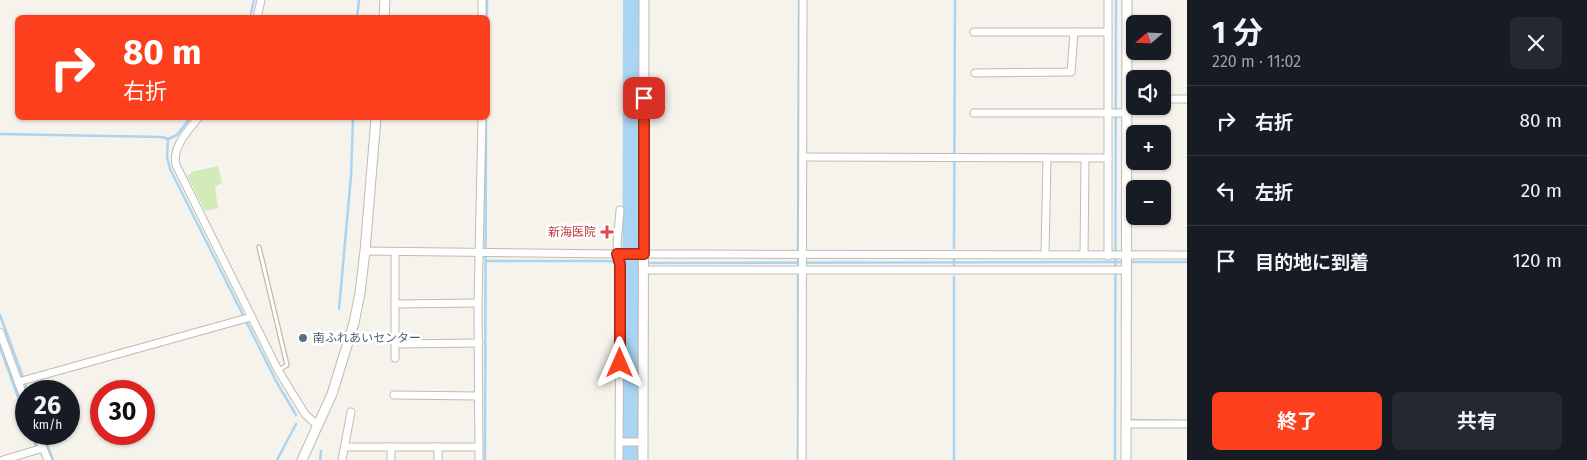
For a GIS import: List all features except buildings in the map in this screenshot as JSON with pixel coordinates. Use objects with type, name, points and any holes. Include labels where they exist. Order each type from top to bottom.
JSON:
[{"type":"street","points":[[258,15],[261,0]]},
{"type":"street","points":[[384,15],[385,0]]},
{"type":"street","points":[[482,0],[482,15]]},
{"type":"street","points":[[643,460],[639,442],[643,270],[640,254],[644,0]]},
{"type":"street","points":[[802,460],[801,265],[804,0]]},
{"type":"street","points":[[1108,0],[1108,32],[1116,113],[1126,460]]},
{"type":"street","points":[[1127,0],[1130,70]]},
{"type":"street","points":[[974,32],[1108,32]]},
{"type":"street","points":[[976,73],[1071,72],[1074,32]]},
{"type":"street","points":[[1171,99],[1187,99]]},
{"type":"street","points":[[1119,262],[1108,158],[1116,113],[1126,104]]},
{"type":"street","points":[[974,113],[1116,113]]},
{"type":"street","points":[[197,120],[177,147],[174,156],[176,165],[247,318],[305,414],[318,426]]},
{"type":"street","points":[[302,460],[332,394],[352,331],[360,293],[365,251],[376,120]]},
{"type":"street","points":[[479,460],[478,303],[485,253],[482,120]]},
{"type":"street","points":[[803,157],[1108,158]]},
{"type":"street","points":[[1045,255],[1047,158]]},
{"type":"street","points":[[1084,256],[1085,158]]},
{"type":"street","points":[[619,460],[621,442],[620,210]]},
{"type":"street","points":[[365,251],[640,254],[801,265],[1119,262],[1187,255]]},
{"type":"street","points":[[395,252],[395,358]]},
{"type":"street","points":[[643,270],[1045,255],[1084,256],[1119,262]]},
{"type":"street","points":[[395,304],[478,303]]},
{"type":"street","points":[[26,380],[247,318]]},
{"type":"street","points":[[0,332],[22,380]]},
{"type":"street","points":[[395,344],[478,343]]},
{"type":"street","points":[[394,395],[479,396]]},
{"type":"street","points":[[342,460],[351,412]]},
{"type":"street","points":[[1126,424],[1187,424]]},
{"type":"street","points":[[621,442],[639,442]]},
{"type":"street","points":[[41,445],[48,460]]},
{"type":"street","points":[[345,447],[479,447]]},
{"type":"street","points":[[391,447],[391,460]]},
{"type":"street","points":[[438,447],[438,460]]},
{"type":"street","points":[[3,460],[42,448]]},
{"type":"lane","points":[[258,247],[287,366],[278,370]]},
{"type":"green space","points":[[218,166],[222,183],[215,187],[218,208],[205,211],[187,175],[191,174],[191,172]]},
{"type":"waterway","points":[[251,15],[254,0]]},
{"type":"waterway","points":[[357,15],[359,0]]},
{"type":"waterway","points":[[487,0],[487,15]]},
{"type":"waterway","points":[[630,460],[631,0]]},
{"type":"waterway","points":[[798,250],[799,0]]},
{"type":"waterway","points":[[954,248],[955,0]]},
{"type":"waterway","points":[[1115,460],[1116,0]]},
{"type":"waterway","points":[[168,139],[177,135],[188,120]]},
{"type":"waterway","points":[[339,309],[351,176],[353,120]]},
{"type":"waterway","points":[[485,460],[486,120]]},
{"type":"waterway","points":[[0,134],[162,137],[168,139],[167,157],[170,169],[276,381],[296,415]]},
{"type":"waterway","points":[[954,259],[954,265]]},
{"type":"waterway","points":[[798,260],[798,460]]},
{"type":"waterway","points":[[486,261],[615,262]]},
{"type":"waterway","points":[[624,262],[630,262]]},
{"type":"waterway","points":[[648,263],[1124,262]]},
{"type":"waterway","points":[[1130,262],[1187,262]]},
{"type":"waterway","points":[[630,264],[635,265]]},
{"type":"waterway","points":[[954,277],[954,460]]},
{"type":"waterway","points":[[0,315],[24,380]]},
{"type":"waterway","points":[[0,347],[15,389]]},
{"type":"waterway","points":[[1131,420],[1182,421]]},
{"type":"waterway","points":[[277,460],[296,424]]},
{"type":"waterway","points":[[47,445],[53,460]]},
{"type":"waterway","points":[[320,460],[321,451]]},
{"type":"place","name":"新海医院","points":[[607,232]]},
{"type":"place","name":"南ふれあいセンター","points":[[303,338]]},
{"type":"route","points":[[620,363],[620,264],[617,254],[644,254],[644,98]]}]
